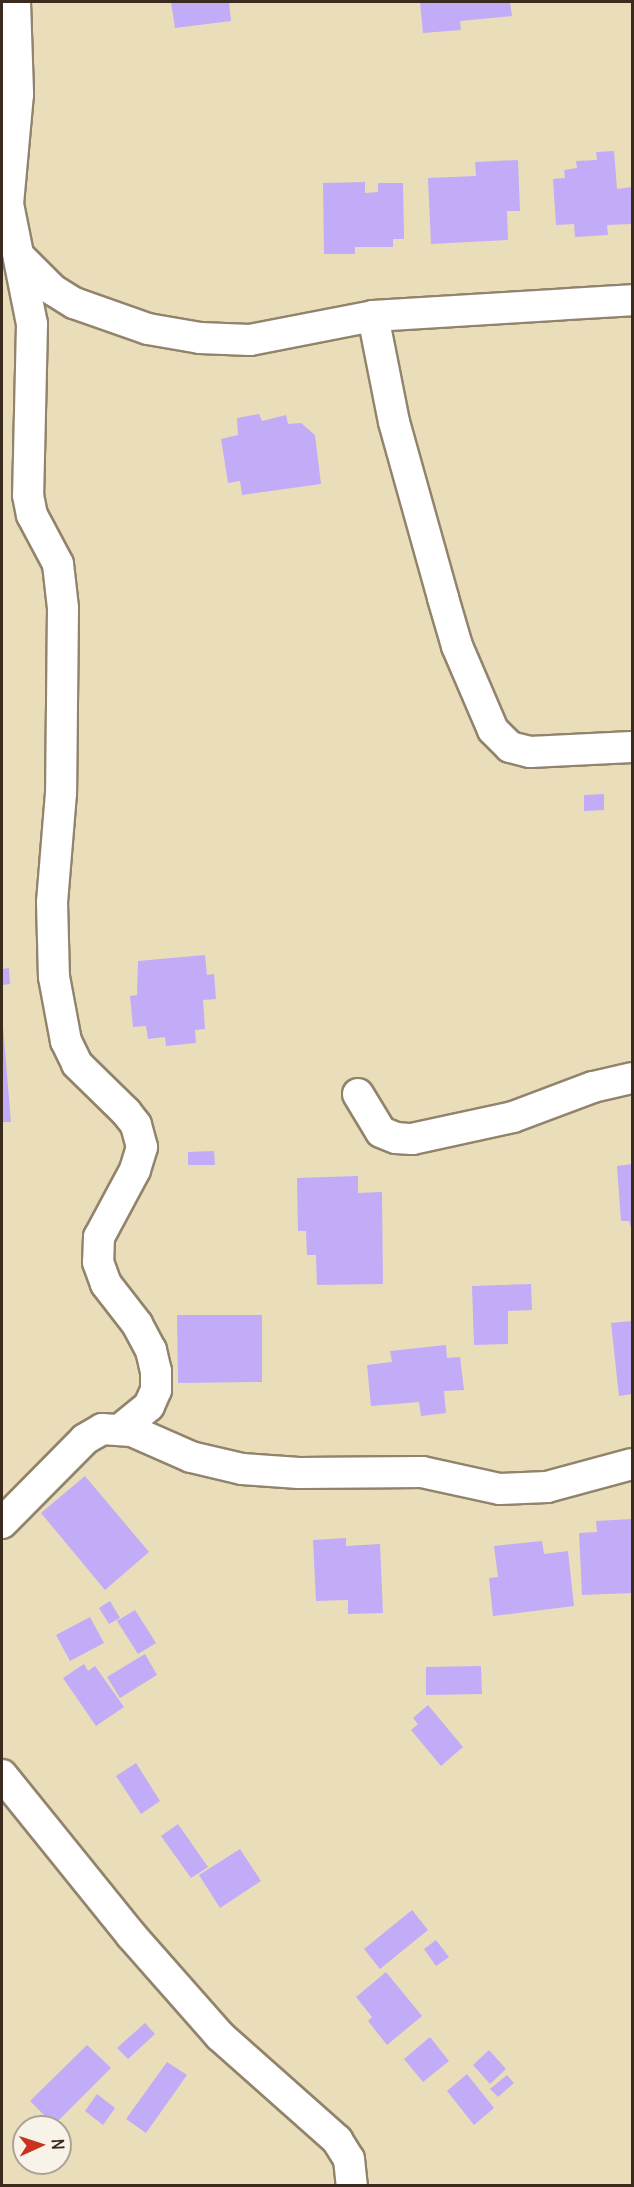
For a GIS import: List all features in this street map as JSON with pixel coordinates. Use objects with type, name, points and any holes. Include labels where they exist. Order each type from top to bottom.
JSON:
[{"type":"street","points":[[15,2],[18,94],[8,204],[10,226],[21,258],[32,324],[29,505],[58,564],[63,608],[61,793],[52,902],[58,1012],[77,1064],[126,1112],[136,1125],[142,1147],[135,1170],[99,1237],[98,1262],[106,1284],[137,1324],[151,1350],[156,1371],[156,1390],[149,1406],[121,1429]]},
{"type":"street","points":[[21,258],[53,290],[74,303],[148,329],[190,336],[250,340],[373,316],[633,300]]},
{"type":"street","points":[[373,316],[394,422],[443,598],[476,697],[493,730],[510,747],[530,752],[633,747]]},
{"type":"street","points":[[358,1094],[381,1132],[396,1138],[412,1139],[513,1117],[593,1087],[633,1078]]},
{"type":"street","points":[[2,1523],[93,1432],[121,1429],[192,1457],[242,1469],[299,1473],[422,1472],[500,1490],[547,1486],[633,1464]]},
{"type":"street","points":[[2,1775],[131,1935],[220,2036],[337,2140],[349,2159],[352,2186]]},
{"type":"building","points":[[171,2],[229,2],[231,21],[175,28]]},
{"type":"building","points":[[420,2],[510,2],[512,16],[460,21],[461,30],[423,33]]},
{"type":"building","points":[[614,151],[617,189],[632,187],[632,224],[607,225],[608,235],[575,237],[574,224],[556,225],[553,179],[565,178],[564,170],[577,168],[576,161],[597,160],[596,152]]},
{"type":"building","points":[[518,160],[520,211],[507,211],[508,240],[431,244],[428,178],[476,176],[475,162]]},
{"type":"building","points":[[365,182],[365,193],[378,192],[378,183],[403,183],[404,239],[393,239],[393,247],[355,247],[355,254],[324,254],[323,183]]},
{"type":"building","points":[[259,414],[262,421],[286,415],[288,424],[301,423],[315,435],[321,484],[242,495],[240,481],[228,483],[221,439],[238,435],[237,418]]},
{"type":"building","points":[[604,794],[604,810],[584,811],[584,795]]},
{"type":"building","points":[[205,955],[207,975],[214,974],[216,999],[203,1000],[205,1029],[195,1030],[196,1043],[166,1046],[165,1037],[148,1039],[146,1026],[133,1027],[130,996],[137,995],[138,961]]},
{"type":"building","points":[[9,968],[10,984],[2,985],[2,969]]},
{"type":"building","points":[[2,1015],[11,1122],[2,1122]]},
{"type":"building","points":[[214,1151],[215,1165],[188,1165],[188,1152]]},
{"type":"building","points":[[632,1164],[632,1231],[629,1221],[621,1221],[617,1166]]},
{"type":"building","points":[[358,1176],[358,1193],[382,1192],[383,1284],[317,1285],[316,1255],[307,1255],[306,1231],[298,1231],[297,1178]]},
{"type":"building","points":[[531,1284],[532,1310],[508,1311],[508,1344],[474,1345],[472,1286]]},
{"type":"building","points":[[177,1315],[262,1315],[262,1382],[178,1383]]},
{"type":"building","points":[[632,1321],[632,1394],[619,1396],[611,1323]]},
{"type":"building","points":[[446,1345],[447,1358],[460,1357],[464,1390],[444,1391],[446,1413],[421,1416],[419,1402],[371,1406],[367,1365],[392,1362],[390,1351]]},
{"type":"building","points":[[85,1476],[149,1552],[105,1590],[41,1513]]},
{"type":"building","points":[[632,1519],[632,1593],[582,1595],[579,1533],[597,1532],[596,1521]]},
{"type":"building","points":[[346,1538],[346,1546],[380,1544],[383,1613],[348,1614],[348,1600],[316,1601],[313,1540]]},
{"type":"building","points":[[542,1541],[544,1554],[568,1551],[574,1606],[493,1616],[489,1578],[498,1577],[494,1546]]},
{"type":"building","points":[[110,1601],[120,1618],[109,1624],[99,1608]]},
{"type":"building","points":[[135,1610],[156,1643],[138,1654],[117,1621]]},
{"type":"building","points":[[90,1617],[104,1643],[70,1661],[56,1635]]},
{"type":"building","points":[[145,1654],[157,1675],[120,1698],[107,1677]]},
{"type":"building","points":[[84,1664],[88,1671],[95,1666],[124,1707],[96,1726],[63,1678]]},
{"type":"building","points":[[481,1666],[482,1694],[426,1695],[426,1667]]},
{"type":"building","points":[[428,1705],[463,1747],[441,1766],[411,1730],[418,1724],[413,1718]]},
{"type":"building","points":[[136,1763],[160,1801],[141,1814],[116,1776]]},
{"type":"building","points":[[178,1824],[208,1867],[191,1878],[161,1836]]},
{"type":"building","points":[[240,1849],[261,1881],[220,1908],[199,1875]]},
{"type":"building","points":[[412,1910],[428,1930],[380,1969],[364,1949]]},
{"type":"building","points":[[436,1940],[449,1957],[436,1966],[424,1949]]},
{"type":"building","points":[[386,1972],[422,2016],[387,2045],[368,2021],[372,2017],[356,1997]]},
{"type":"building","points":[[145,2023],[155,2034],[128,2059],[117,2048]]},
{"type":"building","points":[[430,2037],[449,2061],[423,2082],[404,2059]]},
{"type":"building","points":[[87,2045],[111,2068],[64,2115],[44,2115],[30,2101]]},
{"type":"building","points":[[489,2050],[506,2069],[490,2084],[473,2065]]},
{"type":"building","points":[[167,2062],[187,2075],[146,2133],[126,2119]]},
{"type":"building","points":[[467,2074],[494,2108],[474,2125],[447,2091]]},
{"type":"building","points":[[507,2075],[514,2083],[498,2097],[490,2089]]},
{"type":"building","points":[[97,2094],[115,2108],[103,2125],[85,2111]]}]
